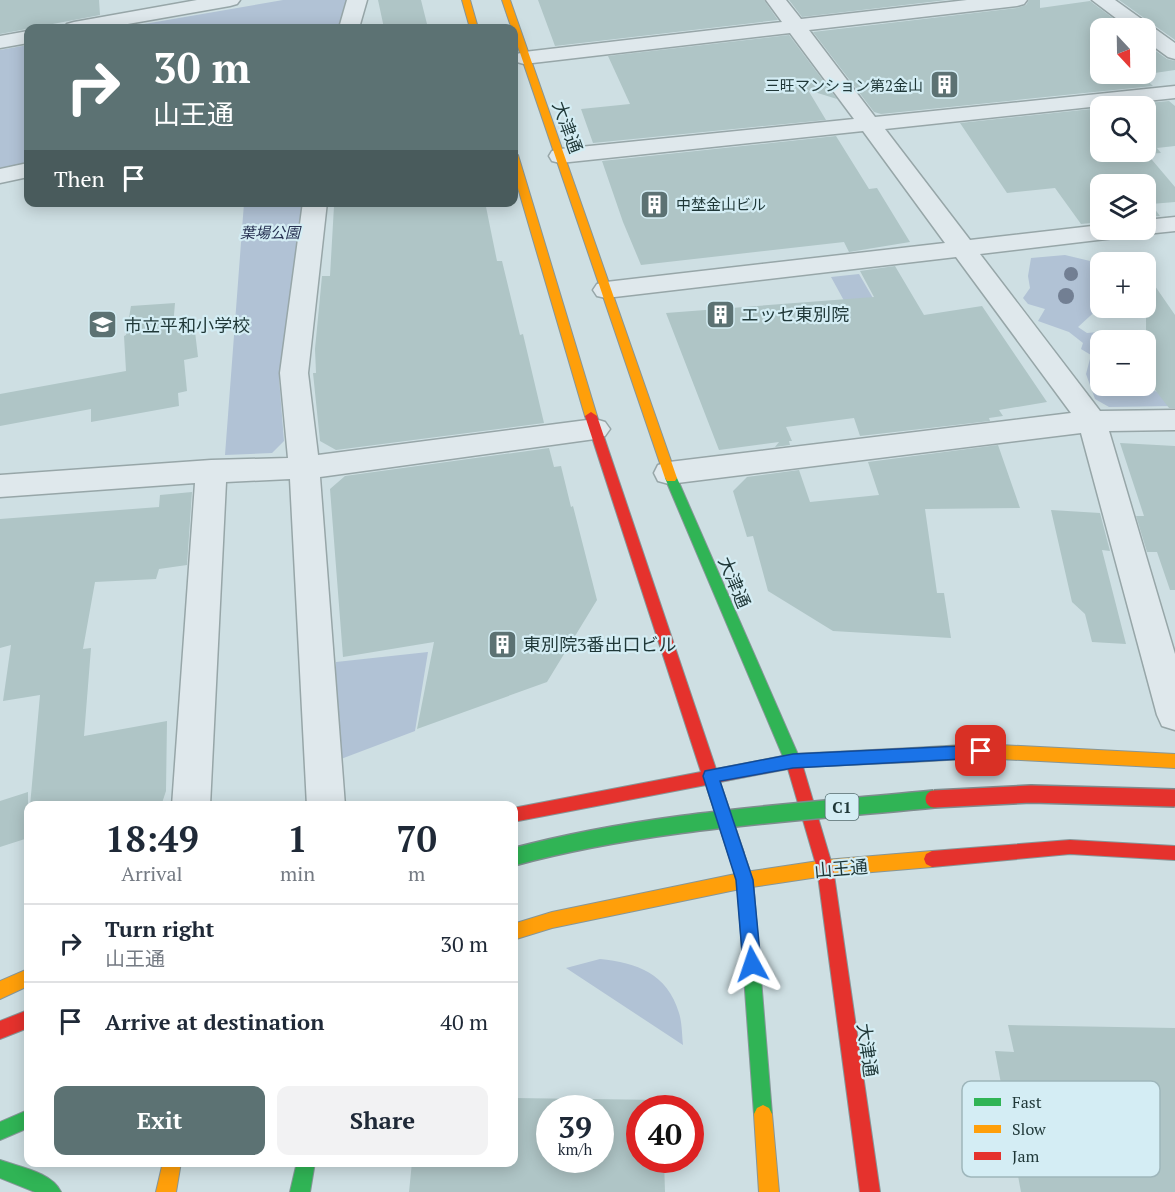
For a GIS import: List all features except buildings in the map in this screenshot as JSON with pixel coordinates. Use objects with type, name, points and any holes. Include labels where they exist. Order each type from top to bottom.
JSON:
[{"type":"main road","points":[[466,0],[473,24]]},
{"type":"main road","name":"大津通","points":[[506,0],[513,24]]},
{"type":"main road","name":"大津通","points":[[518,39],[669,473],[793,761],[825,868],[870,1192]]},
{"type":"main road","points":[[518,172],[595,429],[745,880],[769,1192]]},
{"type":"main road","points":[[518,814],[793,761],[981,751],[1175,760]]},
{"type":"main road","name":"C1","points":[[518,855],[573,841],[672,826],[925,799],[1031,794],[1175,798]]},
{"type":"main road","name":"山王通","points":[[518,930],[552,920],[745,880],[825,868],[1070,847],[1175,853]]},
{"type":"main road","points":[[0,990],[24,980]]},
{"type":"main road","points":[[0,1030],[24,1021]]},
{"type":"main road","points":[[0,1131],[24,1121]]},
{"type":"main road","points":[[166,1192],[171,1167]]},
{"type":"main road","points":[[300,1192],[305,1167]]},
{"type":"main road","points":[[0,1169],[40,1184],[51,1192]]},
{"type":"street","points":[[96,24],[230,0]]},
{"type":"street","points":[[350,24],[357,0]]},
{"type":"street","points":[[776,0],[1092,421],[1174,707]]},
{"type":"street","points":[[524,58],[1017,0]]},
{"type":"street","points":[[1102,0],[1127,18]]},
{"type":"street","points":[[0,42],[24,38]]},
{"type":"street","points":[[1156,39],[1175,53]]},
{"type":"street","points":[[560,156],[1175,92]]},
{"type":"street","points":[[0,176],[24,171]]},
{"type":"street","points":[[314,207],[294,373],[304,468],[326,801]]},
{"type":"street","points":[[1156,226],[1175,224]]},
{"type":"street","points":[[606,290],[1090,234]]},
{"type":"street","points":[[669,473],[1092,421],[1175,420]]},
{"type":"street","points":[[0,486],[211,471],[304,468],[595,429]]},
{"type":"street","points":[[191,801],[211,471]]},
{"type":"green space","points":[[283,0],[349,0],[341,24],[144,24]]},
{"type":"green space","points":[[24,46],[24,167],[0,171],[0,50]]},
{"type":"green space","name":"葉場公園","points":[[244,207],[302,207],[279,378],[284,441],[272,453],[225,455]]},
{"type":"green space","points":[[1065,255],[1090,261],[1090,316],[1078,327],[1090,333],[1090,354],[1081,349],[1083,343],[1069,332],[1038,321],[1045,309],[1028,304],[1023,298],[1030,288],[1028,276],[1031,258]]},
{"type":"green space","points":[[859,274],[906,355],[876,359],[831,277]]},
{"type":"green space","points":[[1090,359],[1090,385],[1086,374]]},
{"type":"green space","points":[[1156,392],[1173,400],[1175,406],[1109,407],[1094,396],[1156,396]]},
{"type":"green space","points":[[428,652],[415,731],[333,762],[336,662]]},
{"type":"green space","points":[[600,959],[638,967],[649,972],[667,988],[679,1013],[683,1045],[566,968]]},
{"type":"traffic: fast","points":[[671,478],[795,766]]},
{"type":"traffic: fast","points":[[518,856],[573,841],[672,826],[934,799]]},
{"type":"traffic: fast","points":[[736,853],[745,880],[763,1114]]},
{"type":"traffic: fast","points":[[0,1131],[24,1121]]},
{"type":"traffic: fast","points":[[300,1192],[305,1167]]},
{"type":"traffic: fast","points":[[0,1169],[40,1184],[51,1192]]},
{"type":"traffic: slow","points":[[466,0],[473,24]]},
{"type":"traffic: slow","points":[[506,0],[514,24]]},
{"type":"traffic: slow","points":[[518,35],[671,478]]},
{"type":"traffic: slow","points":[[518,172],[591,416]]},
{"type":"traffic: slow","points":[[912,755],[981,751],[1175,761]]},
{"type":"traffic: slow","points":[[518,930],[552,920],[745,880],[825,868],[932,859]]},
{"type":"traffic: slow","points":[[0,990],[24,980]]},
{"type":"traffic: slow","points":[[763,1114],[769,1192]]},
{"type":"traffic: slow","points":[[166,1192],[171,1167]]},
{"type":"traffic: jam","points":[[591,416],[736,853]]},
{"type":"traffic: jam","points":[[518,814],[793,761],[912,755]]},
{"type":"traffic: jam","points":[[795,766],[825,868],[870,1192]]},
{"type":"traffic: jam","points":[[934,799],[1031,794],[1175,798]]},
{"type":"traffic: jam","points":[[932,859],[1070,847],[1175,853]]},
{"type":"traffic: jam","points":[[0,1030],[24,1021]]},
{"type":"place","name":"三旺マンション第2金山","points":[[944,85]]},
{"type":"place","name":"中埜金山ビル","points":[[655,204]]},
{"type":"place","name":"エッセ東別院","points":[[720,314]]},
{"type":"place","name":"市立平和小学校","points":[[103,325]]},
{"type":"place","name":"東別院3番出口ビル","points":[[502,644]]},
{"type":"route","points":[[752,964],[745,880],[711,776],[793,761],[981,751]]}]
